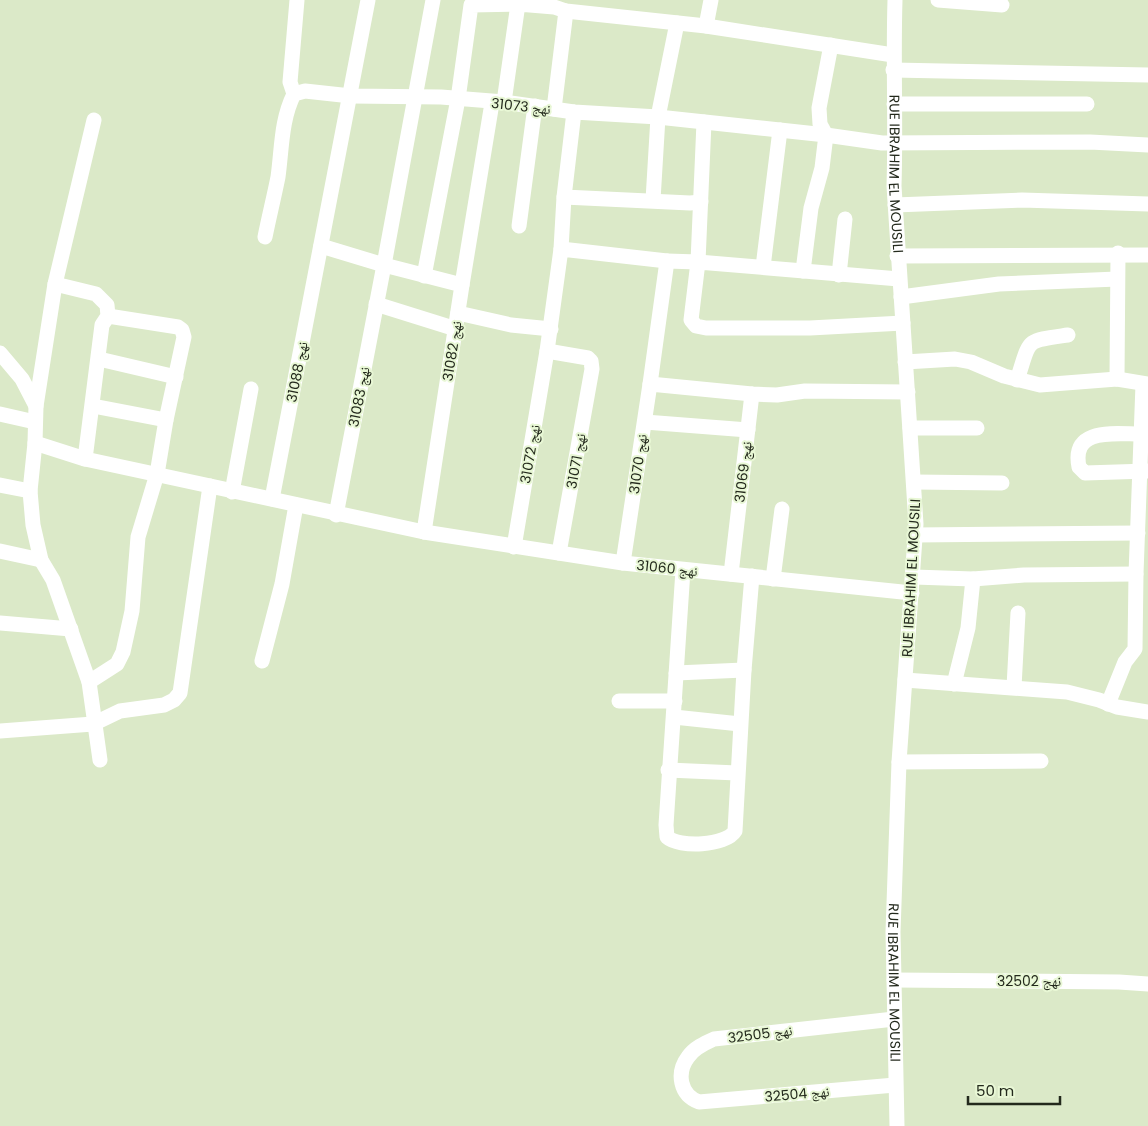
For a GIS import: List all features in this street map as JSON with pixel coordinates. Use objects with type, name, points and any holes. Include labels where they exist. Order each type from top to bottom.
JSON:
[{"type":"street","points":[[265,238],[278,176],[282,131],[287,107],[294,94],[290,82],[297,0]]},
{"type":"street","name":"نهج 31088","points":[[272,499],[368,0]]},
{"type":"street","name":"نهج 31083","points":[[336,515],[433,0]]},
{"type":"street","points":[[706,26],[711,0]]},
{"type":"street","name":"RUE IBRAHIM EL MOUSILI","points":[[895,0],[893,62],[895,205],[914,482],[915,535],[914,577],[898,762],[893,932],[897,1126]]},
{"type":"street","points":[[938,0],[1002,5]]},
{"type":"street","points":[[424,276],[458,99],[466,2],[554,7],[566,11],[575,10],[706,26],[831,46],[893,62],[1148,76]]},
{"type":"street","name":"نهج 31082","points":[[424,532],[462,285],[518,4]]},
{"type":"street","points":[[554,109],[566,11]]},
{"type":"street","points":[[652,200],[658,117],[677,23]]},
{"type":"street","points":[[803,272],[811,208],[822,168],[826,134],[820,124],[819,108],[831,46]]},
{"type":"street","name":"نهج 31073","points":[[294,94],[305,91],[351,96],[498,102],[574,112],[658,117],[895,143],[1090,142],[1148,145]]},
{"type":"street","points":[[894,104],[1087,104]]},
{"type":"street","points":[[519,226],[535,106]]},
{"type":"street","name":"نهج 31072","points":[[514,547],[551,329],[561,250],[564,197],[574,112]]},
{"type":"street","points":[[94,120],[55,284],[36,406],[36,443],[30,491],[33,525],[41,560],[53,580],[89,682],[93,724],[100,760]]},
{"type":"street","points":[[704,122],[698,262],[691,316],[693,323],[696,326],[810,328],[902,323]]},
{"type":"street","points":[[764,267],[780,130]]},
{"type":"street","points":[[564,197],[701,202]]},
{"type":"street","points":[[895,205],[1022,200],[1148,204]]},
{"type":"street","points":[[839,275],[845,219]]},
{"type":"street","points":[[321,246],[383,272],[424,276],[462,285]]},
{"type":"street","points":[[561,250],[667,261],[764,267],[803,272],[899,279]]},
{"type":"street","points":[[897,256],[1118,253],[1148,255]]},
{"type":"street","points":[[1117,380],[1118,253]]},
{"type":"street","name":"نهج 31070","points":[[623,563],[667,261]]},
{"type":"street","points":[[901,296],[999,284],[1117,279]]},
{"type":"street","points":[[55,284],[96,294],[107,305],[108,316],[102,325],[85,460]]},
{"type":"street","points":[[376,304],[456,329]]},
{"type":"street","points":[[458,313],[511,325],[551,329]]},
{"type":"street","points":[[89,682],[117,664],[123,652],[132,611],[138,537],[157,474],[166,420],[184,343],[182,330],[169,324],[108,316]]},
{"type":"street","points":[[1017,380],[1028,345],[1034,339],[1068,334]]},
{"type":"street","points":[[0,353],[22,379],[36,406]]},
{"type":"street","name":"نهج 31071","points":[[546,356],[588,358],[591,361],[592,369],[559,553]]},
{"type":"street","points":[[905,362],[955,358],[1017,380],[1040,385],[1117,380],[1146,384],[1140,434],[1144,471],[1141,538],[1136,574],[1142,649],[1125,662],[1108,704]]},
{"type":"street","points":[[99,360],[176,376]]},
{"type":"street","points":[[650,384],[777,395],[805,391],[908,392]]},
{"type":"street","points":[[232,492],[251,389]]},
{"type":"street","name":"نهج 31069","points":[[731,574],[752,394]]},
{"type":"street","points":[[93,406],[166,420]]},
{"type":"street","points":[[0,414],[35,422]]},
{"type":"street","points":[[645,422],[748,430]]},
{"type":"street","points":[[910,428],[978,428]]},
{"type":"street","points":[[1140,434],[1098,434],[1089,437],[1083,443],[1079,452],[1078,463],[1080,470],[1085,473],[1144,471]]},
{"type":"street","points":[[36,443],[85,460],[272,499],[336,515]]},
{"type":"street","points":[[914,482],[1002,483]]},
{"type":"street","points":[[0,485],[30,491]]},
{"type":"street","points":[[0,731],[93,724],[120,711],[164,705],[174,700],[180,693],[210,486]]},
{"type":"street","points":[[262,661],[282,584],[296,505]]},
{"type":"street","points":[[773,579],[782,509]]},
{"type":"street","name":"نهج 31060","points":[[336,515],[424,532],[623,563],[912,593]]},
{"type":"street","points":[[915,535],[1141,538]]},
{"type":"street","points":[[0,551],[41,560]]},
{"type":"street","points":[[683,570],[674,717],[668,770],[667,837],[677,843],[712,843],[727,840],[732,836],[736,820],[740,724],[752,576]]},
{"type":"street","points":[[914,577],[973,579],[1024,575],[1136,574]]},
{"type":"street","points":[[954,684],[968,628],[973,579]]},
{"type":"street","points":[[1014,687],[1018,613]]},
{"type":"street","points":[[0,623],[70,630]]},
{"type":"street","points":[[676,673],[744,670]]},
{"type":"street","points":[[905,680],[1067,692],[1131,710],[1148,712]]},
{"type":"street","points":[[619,701],[675,701]]},
{"type":"street","points":[[674,717],[740,724]]},
{"type":"street","points":[[898,762],[1041,761]]},
{"type":"street","points":[[668,770],[737,773]]},
{"type":"street","name":"نهج 32502","points":[[894,980],[1119,982],[1148,984]]},
{"type":"street","name":"نهج 32505","points":[[699,1102],[690,1099],[683,1090],[680,1080],[688,1056],[702,1044],[714,1039],[894,1019]]},
{"type":"street","name":"نهج 32504","points":[[699,1102],[895,1085]]}]
